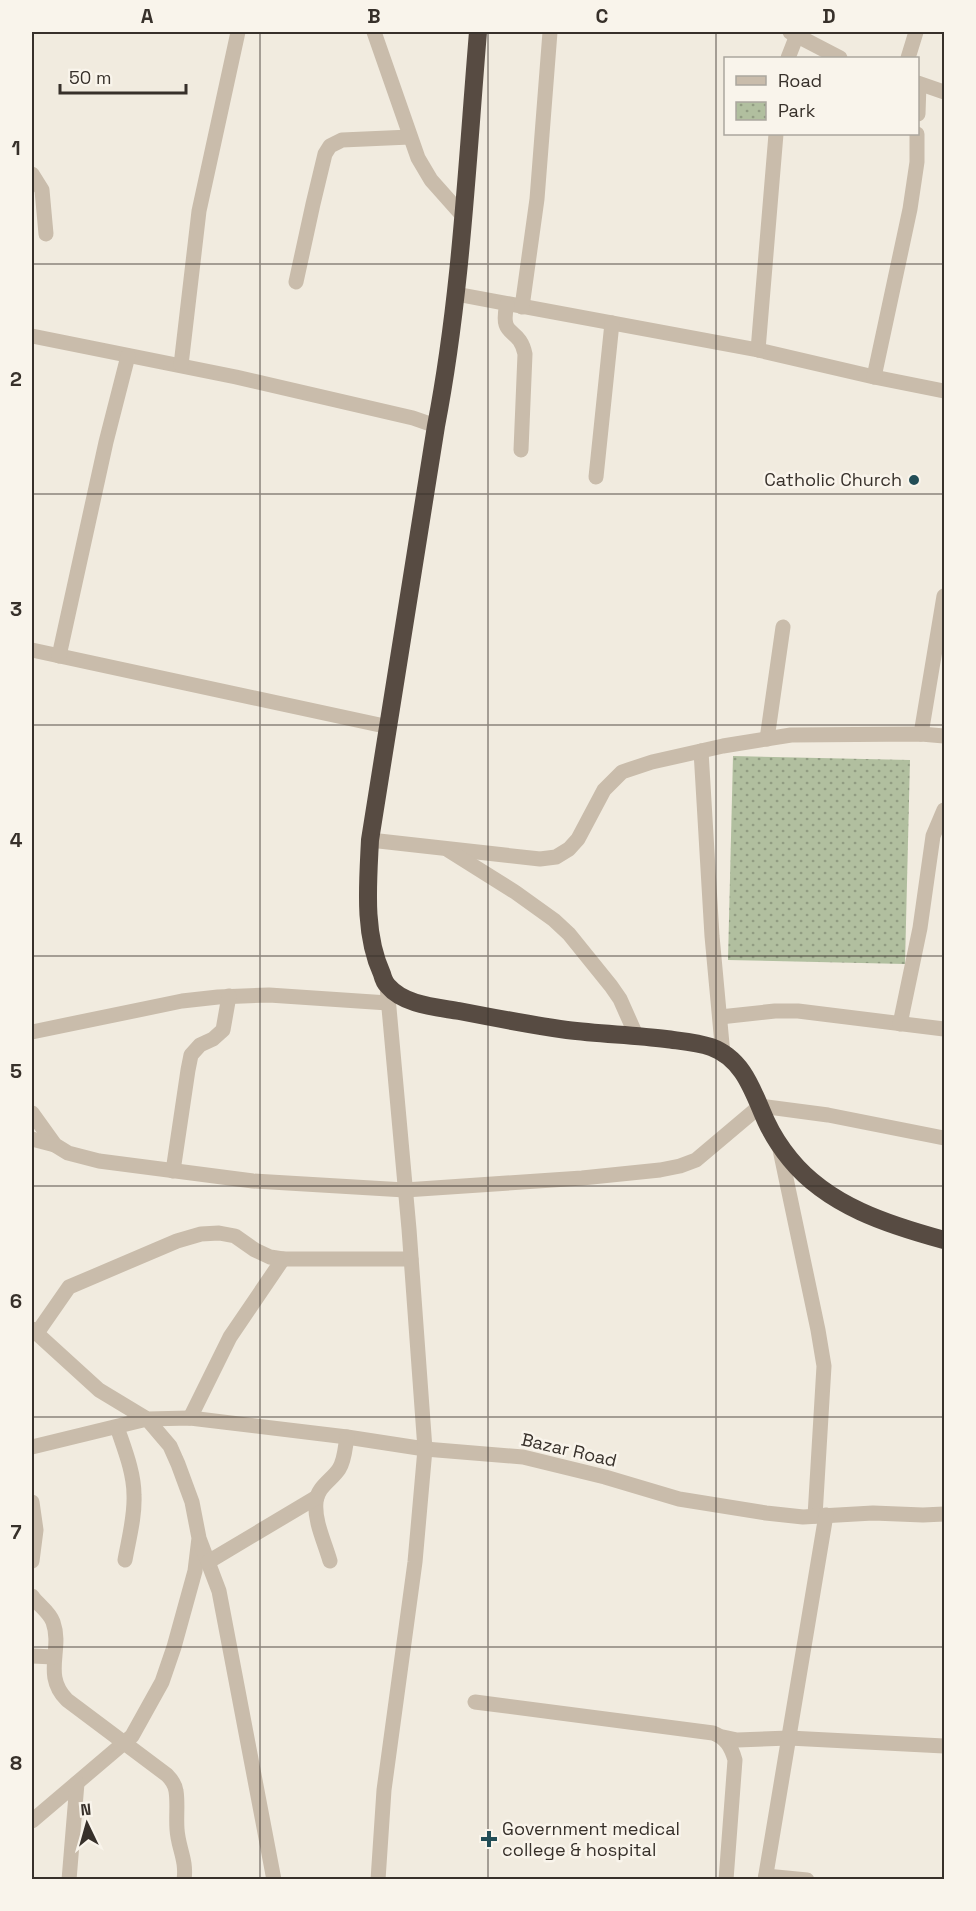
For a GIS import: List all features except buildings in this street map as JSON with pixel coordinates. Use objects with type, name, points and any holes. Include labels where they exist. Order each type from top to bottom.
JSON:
[{"type":"highway","points":[[478,32],[456,294],[446,375],[370,840],[368,891],[371,930],[377,963],[388,994],[428,1005],[566,1030],[636,1035],[712,1047],[736,1063],[751,1085],[767,1123],[790,1158],[810,1180],[848,1206],[899,1228],[945,1240]]},
{"type":"street","points":[[181,365],[199,211],[238,32]]},
{"type":"street","points":[[374,32],[417,159],[431,180],[463,216]]},
{"type":"street","points":[[521,450],[525,354],[520,339],[508,330],[504,324],[504,318],[514,306],[537,199],[550,32]]},
{"type":"street","points":[[908,57],[916,32]]},
{"type":"street","points":[[788,57],[794,33],[838,57]]},
{"type":"street","points":[[919,84],[945,92]]},
{"type":"street","points":[[758,350],[776,135]]},
{"type":"street","points":[[874,377],[910,209],[917,162],[917,135]]},
{"type":"street","points":[[296,282],[325,154],[330,146],[342,140],[410,137]]},
{"type":"street","points":[[32,174],[42,190],[46,234]]},
{"type":"street","points":[[456,294],[758,350],[945,391]]},
{"type":"street","points":[[596,477],[612,323]]},
{"type":"street","points":[[32,336],[181,365],[412,418],[436,426]]},
{"type":"street","points":[[58,656],[106,442],[128,356]]},
{"type":"street","points":[[921,734],[945,596]]},
{"type":"street","points":[[767,738],[783,627]]},
{"type":"street","points":[[32,650],[389,727]]},
{"type":"street","points":[[370,840],[540,859],[556,857],[569,849],[578,839],[604,790],[622,772],[652,762],[791,735],[921,734],[945,736]]},
{"type":"street","points":[[701,751],[712,936],[723,1055]]},
{"type":"street","points":[[900,1024],[920,928],[933,836],[945,810]]},
{"type":"street","points":[[446,848],[515,892],[554,920],[569,934],[620,999],[636,1035]]},
{"type":"street","points":[[32,1032],[182,1001],[229,996],[388,994],[425,1449],[415,1562],[384,1790],[378,1880]]},
{"type":"street","points":[[173,1171],[192,1055],[200,1045],[213,1039],[223,1030],[229,996]]},
{"type":"street","points":[[720,1017],[798,1011],[945,1029]]},
{"type":"street","points":[[32,1139],[99,1161],[253,1181],[405,1190],[582,1178],[680,1166],[696,1160],[760,1106],[828,1115],[945,1138]]},
{"type":"street","points":[[32,1113],[55,1146]]},
{"type":"street","points":[[778,1140],[824,1366],[821,1516],[789,1738],[765,1878],[807,1880]]},
{"type":"street","points":[[274,1880],[219,1591],[178,1464],[170,1446],[147,1419],[99,1390],[34,1331],[69,1287],[185,1238],[201,1234],[219,1233],[235,1236],[255,1251],[283,1259],[411,1259]]},
{"type":"street","points":[[190,1418],[230,1337],[283,1259]]},
{"type":"street","name":"Bazar Road","points":[[32,1447],[147,1419],[190,1418],[425,1449],[523,1456],[679,1499],[766,1513],[803,1516],[873,1513],[945,1514]]},
{"type":"street","points":[[117,1426],[133,1482],[134,1494],[125,1560]]},
{"type":"street","points":[[330,1561],[317,1515],[317,1497],[323,1486],[341,1466],[347,1437]]},
{"type":"street","points":[[208,1562],[317,1497]]},
{"type":"street","points":[[32,1502],[36,1530],[32,1561]]},
{"type":"street","points":[[32,1821],[132,1736],[165,1673],[174,1647],[195,1571],[200,1538]]},
{"type":"street","points":[[32,1596],[49,1614],[53,1623],[55,1683],[60,1693],[167,1775],[174,1783],[177,1830],[184,1857],[184,1880]]},
{"type":"street","points":[[32,1656],[54,1657]]},
{"type":"street","points":[[475,1702],[712,1733],[737,1740],[789,1738],[945,1746]]},
{"type":"street","points":[[723,1737],[732,1749],[735,1760],[726,1880]]},
{"type":"street","points":[[69,1880],[77,1783]]},
{"type":"green space","points":[[733,756],[910,760],[905,964],[728,960]]},
{"type":"place","name":"Catholic Church","points":[[914,480]]},
{"type":"place","name":"Government medical college & hospital","points":[[489,1839]]}]
